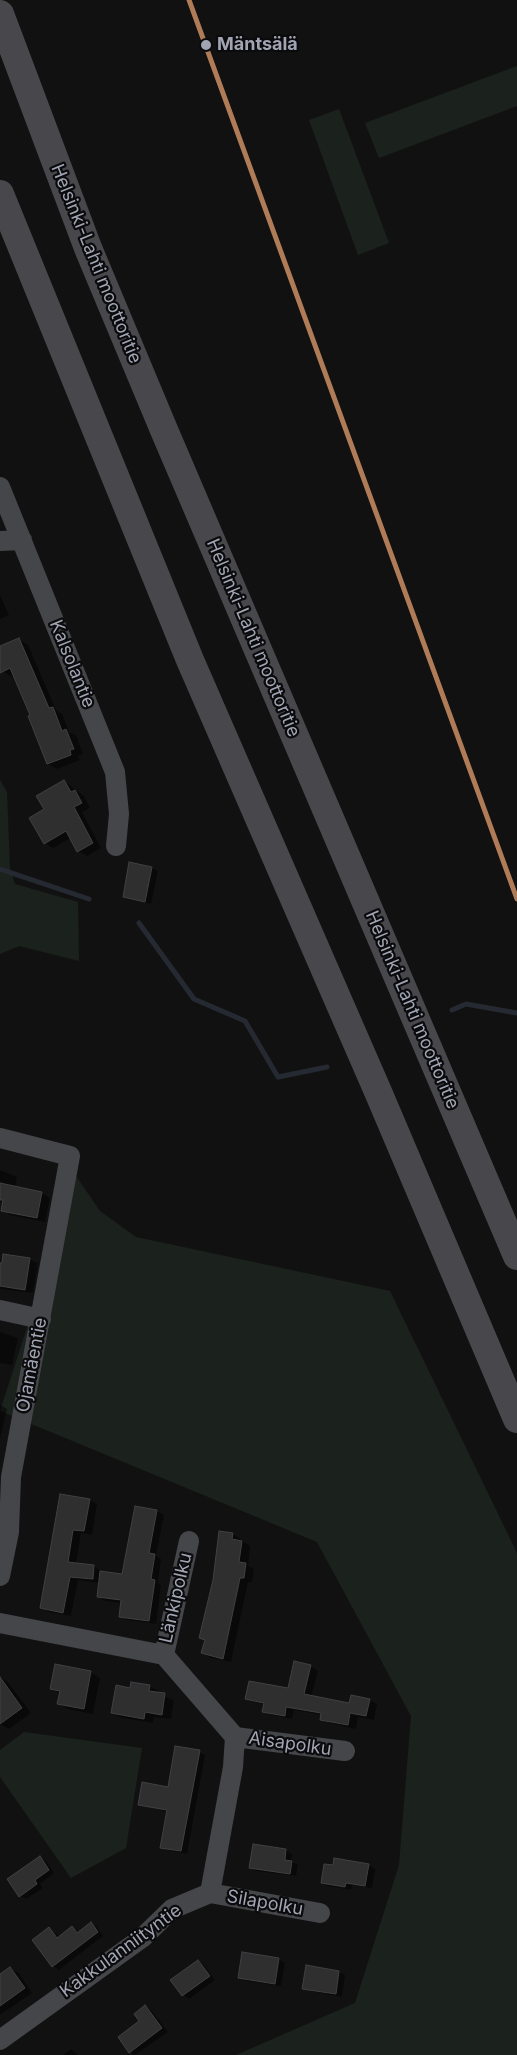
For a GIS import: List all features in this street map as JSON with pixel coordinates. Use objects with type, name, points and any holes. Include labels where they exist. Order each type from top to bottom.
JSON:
[{"type":"highway","name":"Helsinki-Lahti moottoritie","points":[[0,14],[88,248],[517,1256]]},
{"type":"highway","points":[[0,194],[190,660],[383,1103],[517,1419]]},
{"type":"street","name":"Kalsolantie","points":[[0,487],[115,772],[120,814],[116,846]]},
{"type":"street","points":[[0,541],[22,540]]},
{"type":"street","name":"Ojamäentie","points":[[0,1138],[70,1156],[40,1319],[6,1476],[9,1532],[0,1576]]},
{"type":"street","points":[[0,1310],[40,1319]]},
{"type":"street","name":"Länkipolku","points":[[164,1655],[189,1540]]},
{"type":"street","points":[[0,1623],[164,1655],[235,1737],[233,1767],[210,1893]]},
{"type":"street","name":"Aisapolku","points":[[235,1737],[345,1751]]},
{"type":"street","name":"Silapolku","points":[[210,1893],[320,1914]]},
{"type":"street","name":"Kakkulanniityntie","points":[[0,2040],[142,1938],[172,1909],[210,1893]]},
{"type":"shaded area","points":[[517,66],[517,106],[379,158],[365,123]]},
{"type":"shaded area","points":[[339,109],[389,243],[358,255],[309,120]]},
{"type":"shaded area","points":[[0,780],[7,792],[10,868],[15,884],[78,902],[79,961],[19,946],[0,954]]},
{"type":"shaded area","points":[[76,1176],[100,1211],[136,1237],[390,1291],[517,1553],[517,2055],[236,2055],[355,2003],[399,1865],[411,1716],[317,1542],[0,1411]]},
{"type":"shaded area","points":[[24,1732],[142,1748],[126,1848],[71,1878],[0,1777],[0,1750]]},
{"type":"building","points":[[19,638],[49,708],[53,707],[62,731],[66,729],[74,749],[70,750],[71,755],[47,764],[28,716],[30,715],[10,668],[0,673],[0,646]]},
{"type":"building","points":[[64,780],[71,792],[75,790],[82,803],[74,807],[93,843],[77,852],[66,831],[44,844],[29,818],[44,809],[36,796]]},
{"type":"building","points":[[129,862],[152,867],[145,902],[123,897]]},
{"type":"building","points":[[0,1183],[42,1192],[37,1218],[1,1211],[3,1200],[0,1200]]},
{"type":"building","points":[[3,1254],[30,1258],[25,1290],[0,1286],[0,1263],[2,1263]]},
{"type":"building","points":[[60,1494],[90,1499],[84,1531],[73,1530],[68,1562],[94,1565],[93,1579],[70,1577],[63,1613],[40,1608]]},
{"type":"building","points":[[135,1506],[157,1510],[149,1553],[155,1554],[151,1579],[155,1580],[149,1621],[119,1617],[121,1600],[97,1597],[100,1571],[122,1574]]},
{"type":"building","points":[[219,1531],[233,1533],[232,1539],[242,1541],[239,1562],[246,1563],[244,1578],[240,1578],[223,1659],[201,1653],[205,1640],[199,1638],[213,1580]]},
{"type":"building","points":[[294,1661],[311,1665],[304,1694],[349,1703],[351,1695],[370,1699],[366,1716],[350,1713],[348,1725],[320,1720],[321,1713],[286,1707],[285,1716],[262,1712],[264,1703],[245,1699],[249,1681],[288,1688]]},
{"type":"building","points":[[55,1664],[91,1671],[84,1709],[57,1704],[60,1691],[50,1689]]},
{"type":"building","points":[[0,1677],[22,1708],[0,1724]]},
{"type":"building","points":[[131,1682],[150,1685],[149,1691],[165,1693],[162,1715],[145,1712],[144,1719],[111,1713],[116,1685],[130,1688]]},
{"type":"building","points":[[175,1746],[200,1750],[181,1851],[160,1848],[167,1810],[138,1805],[142,1782],[168,1787]]},
{"type":"building","points":[[253,1844],[286,1849],[285,1860],[292,1861],[290,1874],[249,1868]]},
{"type":"building","points":[[40,1856],[49,1870],[35,1880],[37,1884],[19,1897],[7,1879]]},
{"type":"building","points":[[334,1858],[369,1864],[365,1886],[346,1883],[345,1887],[321,1883],[324,1864],[333,1865]]},
{"type":"building","points":[[91,1922],[98,1932],[52,1967],[32,1940],[49,1927],[57,1938],[72,1926],[77,1933]]},
{"type":"building","points":[[242,1952],[279,1958],[275,1984],[238,1978]]},
{"type":"building","points":[[198,1960],[210,1976],[182,1996],[170,1980]]},
{"type":"building","points":[[306,1965],[339,1971],[336,1994],[302,1989]]},
{"type":"building","points":[[10,1967],[25,1988],[0,2006],[0,1974]]},
{"type":"building","points":[[145,2005],[162,2028],[129,2053],[118,2037],[139,2021],[134,2014]]},
{"type":"waterway","points":[[0,869],[89,899]]},
{"type":"waterway","points":[[139,923],[194,999],[245,1021],[278,1077],[327,1067]]},
{"type":"waterway","points":[[452,1010],[466,1004],[517,1013]]},
{"type":"transit line","points":[[189,0],[517,899]]},
{"type":"place","name":"Mäntsälä","points":[[206,45]]}]
